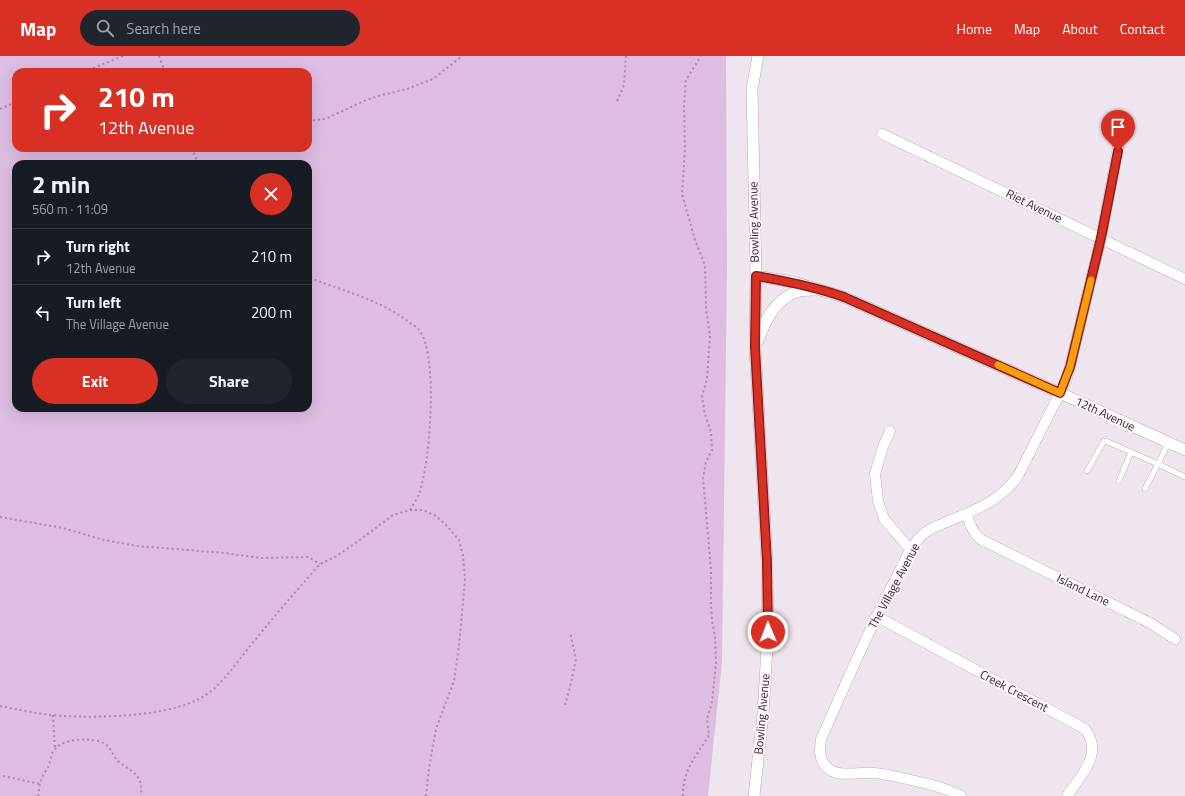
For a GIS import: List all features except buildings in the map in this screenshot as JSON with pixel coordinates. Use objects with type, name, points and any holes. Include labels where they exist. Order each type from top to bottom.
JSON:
[{"type":"main road","name":"Bowling Avenue","points":[[754,796],[763,714],[768,632],[767,562],[755,347],[756,276],[752,89],[758,56]]},
{"type":"main road","name":"12th Avenue","points":[[756,276],[793,282],[844,297],[1185,450]]},
{"type":"main road","points":[[755,347],[770,313],[781,302],[793,293],[819,289]]},
{"type":"street","name":"Riet Avenue","points":[[882,134],[1185,279]]},
{"type":"street","name":"The Village Avenue","points":[[961,796],[932,784],[875,773],[844,773],[831,770],[821,761],[819,748],[821,739],[876,616],[911,550],[919,538],[926,531],[968,513],[999,496],[1010,487],[1018,476],[1060,393],[1070,367],[1101,238],[1120,136]]},
{"type":"street","points":[[890,431],[883,447],[875,474],[878,501],[884,519],[911,550]]},
{"type":"street","name":"Island Lane","points":[[968,513],[988,543],[1150,623],[1175,640]]},
{"type":"street","name":"Creek Crescent","points":[[876,616],[1085,729],[1092,742],[1093,750],[1090,761],[1066,796]]},
{"type":"lane","points":[[1087,470],[1104,441],[1185,477]]},
{"type":"lane","points":[[1145,489],[1168,443]]},
{"type":"lane","points":[[1119,481],[1131,452]]},
{"type":"path","points":[[94,68],[123,56]]},
{"type":"path","points":[[159,56],[164,68]]},
{"type":"path","points":[[312,121],[325,119],[364,100],[408,89],[433,78],[462,56]]},
{"type":"path","points":[[617,100],[624,85],[626,56]]},
{"type":"path","points":[[683,796],[685,776],[692,761],[709,735],[707,719],[712,702],[716,663],[715,636],[711,603],[711,570],[703,478],[706,462],[712,450],[711,432],[705,415],[702,396],[707,379],[710,336],[706,309],[705,265],[695,240],[682,194],[685,149],[684,105],[686,80],[701,56]]},
{"type":"path","points":[[0,110],[12,104]]},
{"type":"path","points":[[312,278],[364,298],[398,314],[419,330],[426,343],[430,368],[428,446],[424,475],[418,495],[410,510]]},
{"type":"path","points":[[0,706],[53,715],[111,716],[157,712],[190,704],[209,693],[230,672],[254,641],[320,564],[335,557],[393,515],[410,510],[423,510],[436,516],[459,540],[463,555],[465,579],[459,646],[454,680],[436,729],[426,796]]},
{"type":"path","points":[[0,516],[64,528],[104,540],[137,546],[225,553],[260,558],[308,557],[320,564]]},
{"type":"path","points":[[565,705],[576,659],[570,632]]},
{"type":"path","points":[[38,796],[40,784],[55,749],[53,715]]},
{"type":"path","points":[[55,749],[61,744],[80,740],[94,740],[105,744],[116,758],[137,775],[142,786],[141,796]]},
{"type":"path","points":[[3,776],[40,784]]},
{"type":"shaded area","points":[[0,56],[726,56],[727,268],[722,662],[708,796],[0,796]]},
{"type":"slow traffic","points":[[998,365],[1060,393],[1067,378],[1091,280]]},
{"type":"route","points":[[768,632],[767,562],[755,347],[756,276],[793,282],[844,297],[1060,393],[1070,367],[1101,238],[1118,151]]}]
